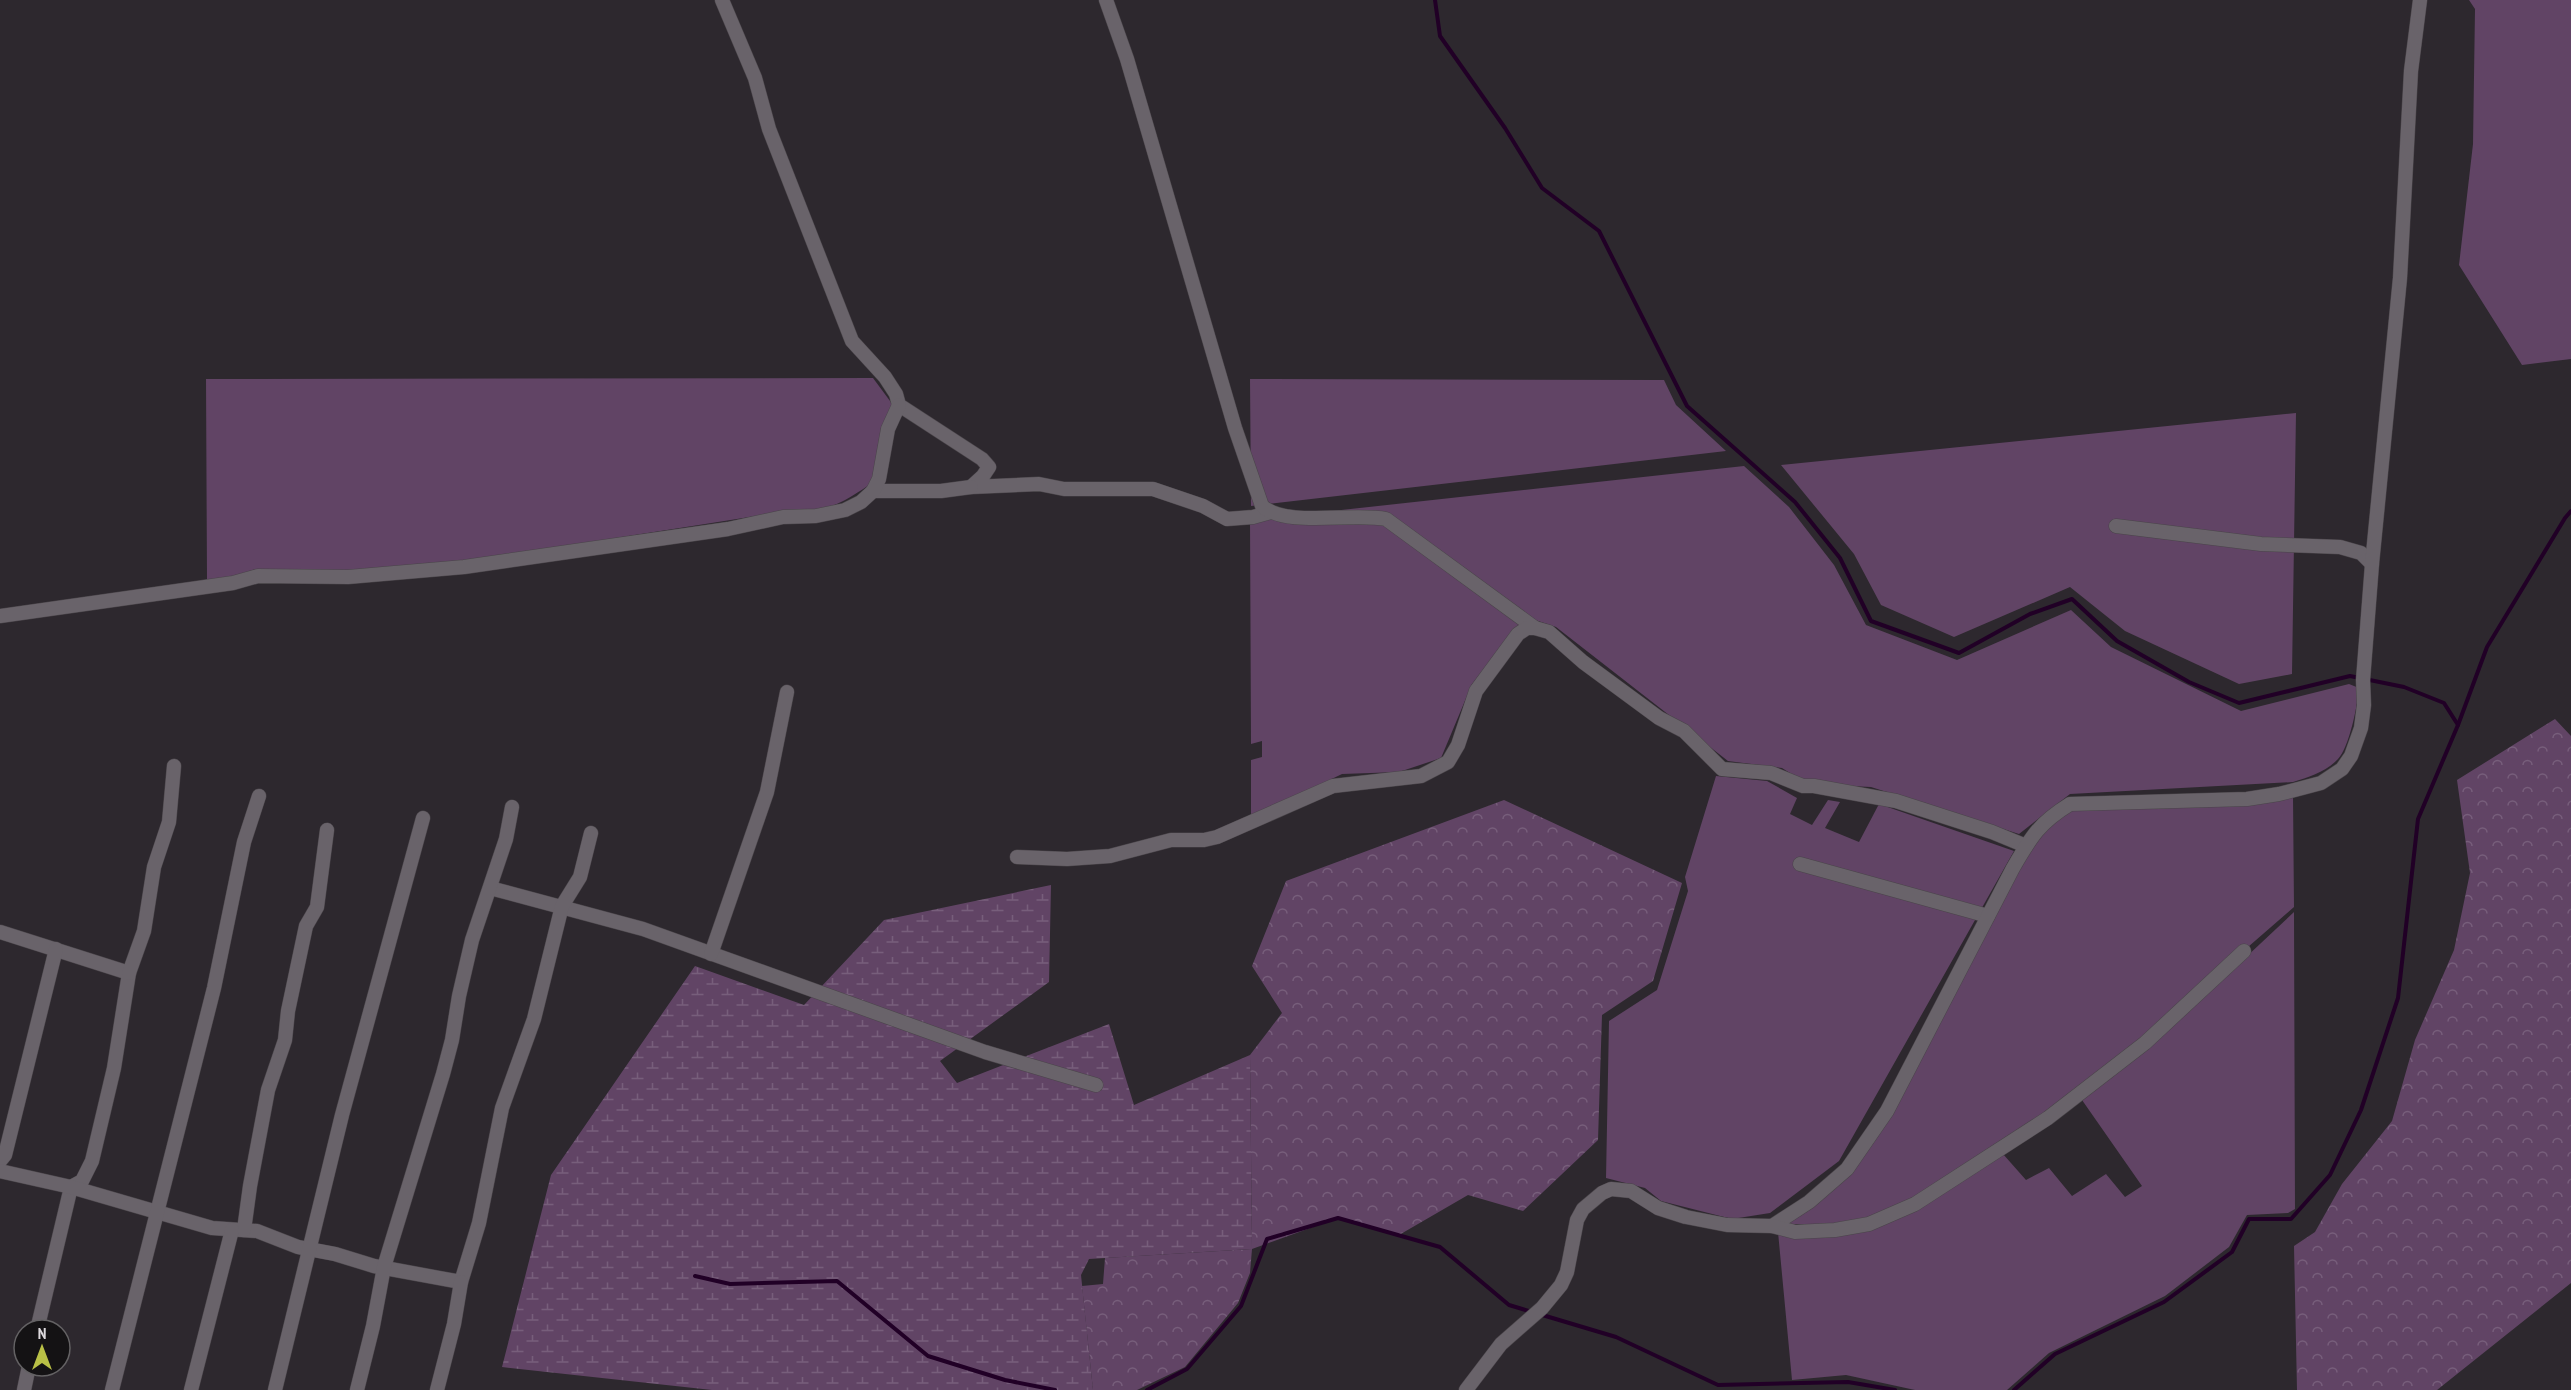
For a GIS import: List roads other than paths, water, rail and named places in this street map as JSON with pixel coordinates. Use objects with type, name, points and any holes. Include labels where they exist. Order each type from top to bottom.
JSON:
[{"type":"street","points":[[0,616],[233,583],[258,576],[348,577],[464,567],[728,529],[783,517],[816,516],[845,510],[873,491],[879,479],[888,429],[899,405],[896,394],[885,377],[852,341],[769,129],[755,78],[722,0]]},
{"type":"street","points":[[1106,0],[1127,59],[1235,428],[1262,506],[1271,512]]},
{"type":"street","points":[[1772,1226],[1809,1202],[1846,1169],[1887,1110],[2026,846],[2048,817],[2070,804],[2247,799],[2304,788],[2321,783],[2342,769],[2351,756],[2361,728],[2373,564],[2400,278],[2411,71],[2420,0]]},
{"type":"street","points":[[899,405],[982,459],[989,467],[971,487]]},
{"type":"street","points":[[873,491],[941,491],[971,487],[1039,484],[1064,489],[1153,489],[1203,506],[1227,519],[1253,517],[1271,512],[1320,519],[1374,517],[1386,519],[1535,628]]},
{"type":"street","points":[[2116,526],[2261,544],[2340,547],[2361,553],[2373,564]]},
{"type":"street","points":[[1017,857],[1067,859],[1110,856],[1171,840],[1204,840],[1217,837],[1333,786],[1421,776],[1448,762],[1458,745],[1476,691],[1518,634],[1527,628],[1549,632],[1583,662],[1659,718],[1684,731],[1722,769],[1764,772],[1803,786],[1887,798],[1992,832],[2026,846]]},
{"type":"street","points":[[711,954],[767,792],[787,692]]},
{"type":"street","points":[[40,1318],[71,1187],[82,1181],[92,1161],[114,1068],[129,973],[147,919],[154,867],[169,822],[174,765]]},
{"type":"street","points":[[112,1390],[214,988],[244,842],[260,796]]},
{"type":"street","points":[[357,1390],[373,1326],[384,1267],[443,1074],[472,940],[506,839],[512,807]]},
{"type":"street","points":[[275,1390],[342,1115],[423,818]]},
{"type":"street","points":[[191,1390],[250,1186],[268,1090],[285,1040],[288,1011],[306,926],[317,907],[327,830]]},
{"type":"street","points":[[437,1390],[454,1324],[461,1282],[478,1223],[502,1108],[534,1020],[562,906],[580,877],[591,833]]},
{"type":"street","points":[[1800,864],[1988,916]]},
{"type":"street","points":[[490,888],[643,929],[985,1052],[1096,1085]]},
{"type":"street","points":[[0,932],[129,973]]},
{"type":"street","points":[[0,1161],[5,1155],[57,949]]},
{"type":"street","points":[[1466,1390],[1501,1344],[1537,1312],[1564,1278],[1577,1220],[1583,1209],[1611,1189],[1631,1191],[1658,1208],[1695,1220],[1727,1225],[1772,1226],[1795,1232],[1834,1230],[1869,1224],[1915,1204],[2057,1112],[2145,1043],[2244,951]]},
{"type":"street","points":[[0,1171],[71,1187],[212,1228],[266,1233],[310,1250],[461,1282]]},
{"type":"waterway","points":[[1435,0],[1440,36],[1505,128],[1542,188],[1599,231],[1687,406],[1795,502],[1840,558],[1871,621],[1959,653],[2030,614],[2072,599],[2117,641],[2189,682],[2239,703],[2350,676],[2404,687],[2444,703],[2458,725]]},
{"type":"waterway","points":[[2014,1390],[2055,1354],[2164,1302],[2232,1252],[2249,1219],[2291,1219],[2330,1175],[2361,1110],[2398,998],[2418,819],[2458,725],[2487,647],[2571,511]]},
{"type":"waterway","points":[[1147,1390],[1187,1369],[1241,1306],[1267,1239],[1338,1218],[1440,1247],[1509,1305],[1532,1312]]},
{"type":"waterway","points":[[695,1276],[730,1284],[837,1281],[928,1356],[1005,1380],[1055,1390]]},
{"type":"waterway","points":[[1539,1314],[1616,1337],[1718,1385],[1848,1382],[1895,1390]]}]
